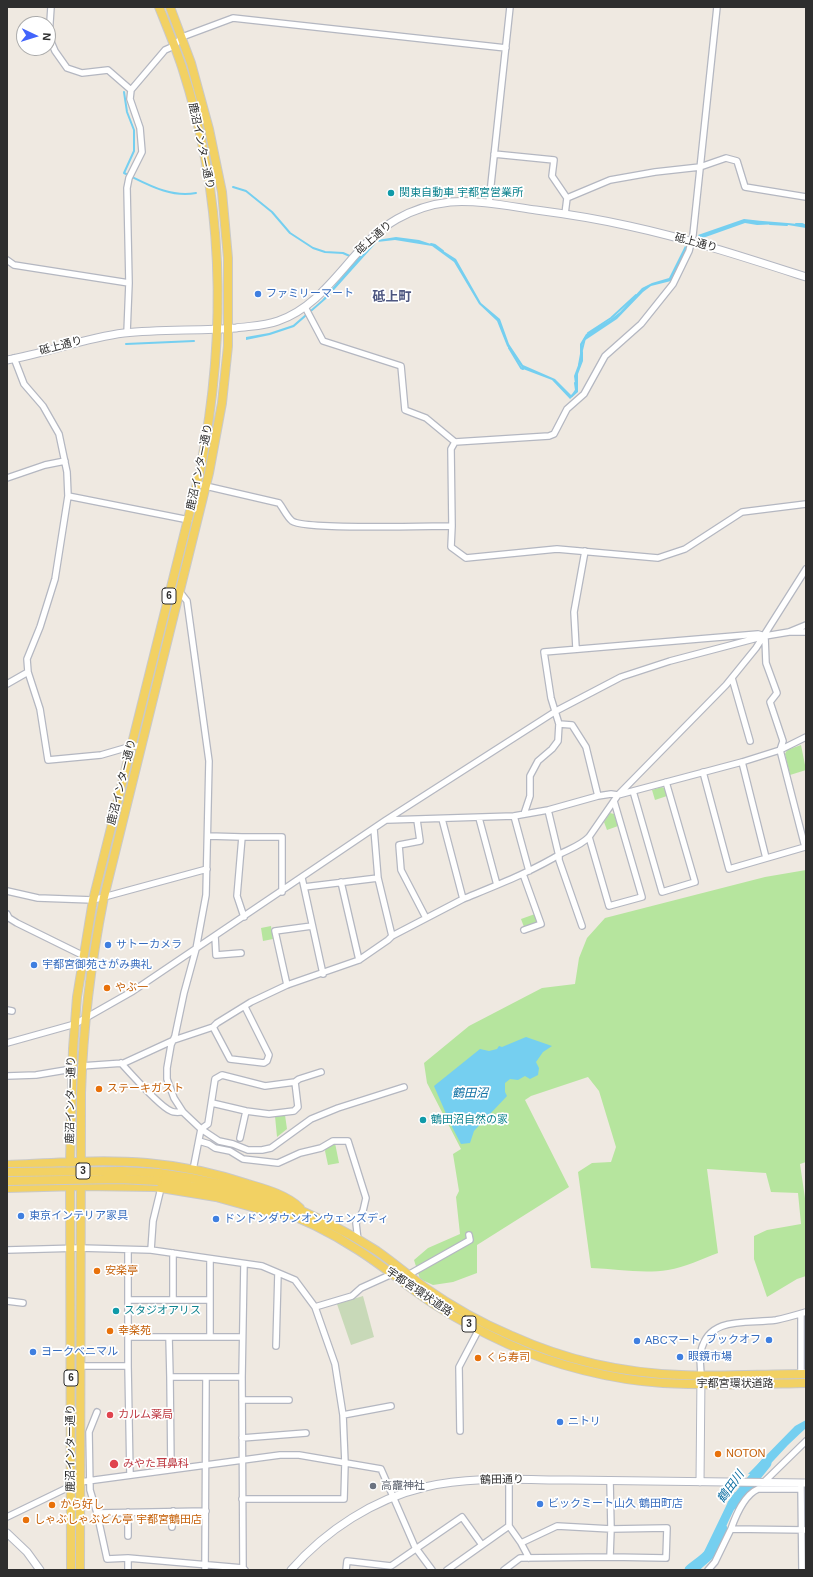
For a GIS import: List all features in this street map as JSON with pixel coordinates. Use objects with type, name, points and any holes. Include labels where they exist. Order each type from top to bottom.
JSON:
[{"type":"main road","name":"鹿沼インター通り","points":[[71,1570],[70,1162],[72,1069],[75,1024],[93,900],[197,484],[212,402],[218,329],[218,258],[211,194],[200,132],[182,66],[159,7]]},
{"type":"main road","name":"鹿沼インター通り","points":[[80,1570],[80,1162],[82,1066],[85,1018],[92,961],[104,897],[206,486],[222,403],[228,346],[228,258],[222,192],[209,129],[191,63],[170,7]]},
{"type":"main road","name":"3","points":[[7,1165],[70,1162],[147,1163],[225,1176],[292,1200],[303,1211]]},
{"type":"main road","name":"3","points":[[7,1172],[122,1170],[159,1180]]},
{"type":"main road","name":"3","points":[[7,1180],[159,1180]]},
{"type":"main road","name":"3","points":[[7,1188],[80,1186],[159,1180]]},
{"type":"main road","name":"宇都宮環状道路","points":[[159,1180],[220,1183],[303,1211],[358,1240],[377,1252],[466,1314],[512,1336],[555,1353],[622,1369],[678,1375],[700,1380],[806,1383]]},
{"type":"main road","name":"宇都宮環状道路","points":[[159,1180],[218,1190],[256,1200],[304,1220],[357,1249],[437,1306],[479,1329],[508,1344],[533,1354],[578,1368],[619,1377],[654,1382],[804,1374]]},
{"type":"street","points":[[51,7],[49,37],[55,51],[67,68],[82,73],[108,70],[131,90]]},
{"type":"street","points":[[489,203],[510,7]]},
{"type":"street","points":[[305,307],[323,340],[401,366],[405,410],[426,418],[455,442],[548,436],[554,434],[567,409],[584,394],[605,356],[641,324],[673,284],[692,242],[717,7]]},
{"type":"street","points":[[127,333],[129,283],[127,188],[129,178],[142,152],[140,128],[130,99],[131,90],[165,50],[174,46],[182,37],[233,18],[506,48]]},
{"type":"street","points":[[494,154],[554,160],[552,176],[567,198],[565,214]]},
{"type":"street","points":[[567,198],[610,180],[655,172],[700,168],[726,158],[737,161],[744,187],[806,196]]},
{"type":"street","name":"砥上通り","points":[[10,359],[91,338],[127,333],[218,329],[264,325],[288,318],[305,307],[319,295],[370,239],[397,219],[413,211],[440,204],[460,202],[489,203],[565,214],[628,226],[692,242],[806,277]]},
{"type":"street","points":[[7,260],[14,265],[129,283]]},
{"type":"street","points":[[10,359],[24,384],[43,406],[59,434],[67,472],[68,496],[55,579],[40,627],[27,659],[28,672],[40,709],[48,760],[100,755],[132,746],[141,746]]},
{"type":"street","points":[[455,442],[451,449],[451,547],[466,558],[557,549],[658,558],[685,549],[742,512],[806,504]]},
{"type":"street","points":[[7,478],[45,465],[65,461]]},
{"type":"street","points":[[197,484],[279,503],[292,521],[300,524],[330,526],[452,526]]},
{"type":"street","points":[[68,496],[189,520]]},
{"type":"street","points":[[576,648],[574,612],[585,551]]},
{"type":"street","points":[[82,1066],[121,1064],[173,1041],[213,1027],[251,1002],[287,985],[323,974],[360,960],[392,936],[426,918],[463,899],[553,860],[576,847],[589,838],[616,798],[732,678],[765,636],[806,569]]},
{"type":"street","points":[[171,588],[180,592],[188,601],[209,761],[206,896],[196,949],[167,1068],[167,1078],[170,1089],[183,1112],[201,1129],[219,1141],[233,1144],[248,1150],[262,1150],[271,1148],[311,1119],[338,1108],[404,1087]]},
{"type":"street","points":[[789,632],[806,625]]},
{"type":"street","points":[[7,1043],[75,1024],[133,991],[282,892],[386,820],[556,711],[621,677],[670,661],[765,636],[789,632],[806,632]]},
{"type":"street","points":[[524,814],[530,796],[530,776],[538,761],[552,749],[558,741],[560,724],[551,698],[544,652],[576,648],[758,634],[765,636]]},
{"type":"street","points":[[703,772],[729,869],[805,846],[780,750],[783,741],[770,702],[777,693],[766,663],[765,636]]},
{"type":"street","points":[[7,684],[28,672]]},
{"type":"street","points":[[732,678],[750,741]]},
{"type":"street","points":[[560,724],[572,724],[586,747],[598,796]]},
{"type":"street","points":[[616,798],[633,791],[742,762],[780,750],[806,737]]},
{"type":"street","points":[[742,762],[766,858]]},
{"type":"street","points":[[633,791],[662,892],[695,882],[666,782]]},
{"type":"street","points":[[386,820],[442,820],[461,817],[479,818],[514,816],[548,810],[598,796],[611,794],[616,798],[642,897],[609,906],[589,838]]},
{"type":"street","points":[[548,810],[559,860],[582,926]]},
{"type":"street","points":[[514,816],[526,872],[541,924],[524,930]]},
{"type":"street","points":[[479,818],[497,885]]},
{"type":"street","points":[[417,820],[420,841],[399,845],[401,870],[426,918]]},
{"type":"street","points":[[442,820],[463,899]]},
{"type":"street","points":[[374,829],[378,878],[392,936]]},
{"type":"street","points":[[208,836],[242,838],[282,837],[282,892]]},
{"type":"street","points":[[242,838],[237,896],[244,917]]},
{"type":"street","points":[[7,892],[38,898],[93,900],[207,869]]},
{"type":"street","points":[[302,878],[323,974]]},
{"type":"street","points":[[304,887],[378,878]]},
{"type":"street","points":[[341,882],[360,960]]},
{"type":"street","points":[[7,914],[9,918],[17,923],[84,956]]},
{"type":"street","points":[[287,985],[275,931],[312,926]]},
{"type":"street","points":[[215,936],[216,955],[241,953]]},
{"type":"street","points":[[213,1027],[230,1059],[264,1063],[267,1061],[269,1055],[245,1007]]},
{"type":"street","points":[[121,1064],[156,1098],[161,1106],[171,1112],[183,1112]]},
{"type":"street","points":[[7,1076],[36,1075],[72,1069]]},
{"type":"street","points":[[192,1170],[201,1129],[208,1124],[215,1079],[222,1075],[265,1086],[295,1082],[299,1079],[321,1072]]},
{"type":"street","points":[[212,1103],[246,1111],[268,1114],[294,1111],[298,1107],[295,1082]]},
{"type":"street","points":[[240,1138],[246,1111]]},
{"type":"street","points":[[199,1142],[209,1144],[215,1148],[230,1151],[243,1158],[278,1163],[300,1153],[321,1148],[332,1141],[348,1141],[366,1198],[363,1211],[356,1223],[358,1240]]},
{"type":"street","points":[[150,1250],[159,1180]]},
{"type":"street","points":[[408,1275],[470,1240],[469,1235]]},
{"type":"street","points":[[7,1250],[80,1248],[150,1250],[262,1266],[296,1280],[315,1307],[335,1364],[343,1415],[345,1463],[344,1499],[242,1499]]},
{"type":"street","points":[[128,1250],[130,1475]]},
{"type":"street","points":[[172,1253],[173,1300]]},
{"type":"street","points":[[210,1259],[210,1337]]},
{"type":"street","points":[[97,1412],[89,1432],[90,1490],[97,1513],[107,1559],[128,1558],[205,1568],[244,1569],[242,1499],[242,1337],[244,1264]]},
{"type":"street","points":[[276,1346],[278,1273]]},
{"type":"street","points":[[315,1307],[352,1296],[362,1288],[392,1274]]},
{"type":"street","points":[[128,1300],[210,1300]]},
{"type":"street","points":[[7,1301],[23,1303]]},
{"type":"street","points":[[700,1482],[701,1352],[707,1337],[719,1327],[736,1322],[776,1320],[803,1313],[804,1374]]},
{"type":"street","points":[[460,1431],[459,1367],[479,1329]]},
{"type":"street","points":[[128,1337],[242,1337]]},
{"type":"street","points":[[170,1337],[171,1470]]},
{"type":"street","points":[[80,1366],[128,1366]]},
{"type":"street","points":[[170,1377],[242,1377]]},
{"type":"street","points":[[205,1568],[206,1378]]},
{"type":"street","points":[[242,1400],[289,1400]]},
{"type":"street","points":[[343,1415],[391,1406]]},
{"type":"street","points":[[242,1438],[306,1433]]},
{"type":"street","points":[[763,1483],[806,1441]]},
{"type":"street","points":[[80,1482],[280,1455],[298,1455],[381,1469],[417,1549],[432,1570]]},
{"type":"street","points":[[509,1480],[509,1526],[529,1558]]},
{"type":"street","name":"鶴田通り","points":[[291,1570],[322,1540],[338,1527],[358,1515],[393,1497],[443,1483],[460,1481],[509,1480],[610,1480],[763,1483]]},
{"type":"street","points":[[610,1480],[610,1557]]},
{"type":"street","points":[[763,1483],[803,1485]]},
{"type":"street","points":[[708,1570],[715,1562],[735,1518],[751,1492],[758,1489],[803,1485]]},
{"type":"street","points":[[802,1570],[804,1530],[803,1485]]},
{"type":"street","points":[[7,1517],[71,1486]]},
{"type":"street","points":[[172,1527],[173,1511]]},
{"type":"street","points":[[97,1513],[206,1511]]},
{"type":"street","points":[[128,1512],[128,1536]]},
{"type":"street","points":[[346,1570],[347,1561],[391,1568],[462,1517],[482,1545]]},
{"type":"street","points":[[446,1570],[509,1526]]},
{"type":"street","points":[[504,1570],[520,1558],[666,1558],[667,1528],[611,1529],[556,1526],[520,1543]]},
{"type":"street","points":[[731,1529],[804,1530]]},
{"type":"street","points":[[7,1533],[27,1552],[40,1570]]},
{"type":"street","points":[[128,1558],[128,1570]]},
{"type":"green space","points":[[801,745],[806,770],[790,775],[785,754],[787,750]]},
{"type":"green space","points":[[662,787],[665,789],[667,796],[655,800],[652,790]]},
{"type":"green space","points":[[610,813],[614,814],[618,826],[607,830],[604,822]]},
{"type":"green space","points":[[806,870],[806,1162],[800,1164],[806,1205],[806,1276],[797,1279],[767,1297],[754,1259],[754,1236],[767,1230],[801,1224],[798,1193],[771,1192],[766,1173],[707,1169],[718,1253],[687,1265],[668,1270],[639,1271],[591,1268],[578,1172],[592,1163],[611,1162],[616,1147],[599,1091],[588,1077],[531,1096],[525,1100],[569,1187],[477,1245],[477,1273],[453,1282],[433,1285],[420,1279],[414,1260],[428,1248],[460,1234],[456,1197],[459,1191],[453,1154],[461,1149],[427,1083],[424,1063],[469,1026],[542,988],[575,984],[579,958],[587,938],[605,918],[765,877]]},
{"type":"green space","points":[[535,914],[537,920],[535,924],[524,927],[521,919]]},
{"type":"green space","points":[[271,926],[273,939],[263,941],[261,928]]},
{"type":"green space","points":[[285,1115],[287,1129],[277,1137],[275,1116]]},
{"type":"green space","points":[[335,1143],[339,1163],[328,1165],[325,1151],[326,1148]]},
{"type":"green space","points":[[363,1296],[374,1337],[351,1345],[337,1304]]},
{"type":"water","points":[[744,219],[806,225],[806,228],[782,224],[757,225],[745,223],[700,239],[698,235]]},
{"type":"water","points":[[396,237],[419,240],[434,245],[456,259],[481,303],[500,319],[509,344],[523,365],[555,379],[571,395],[576,391],[574,376],[580,360],[580,344],[586,334],[620,312],[642,288],[652,283],[669,278],[685,246],[687,248],[671,281],[651,286],[643,292],[617,319],[584,341],[582,346],[583,361],[578,374],[578,392],[570,399],[552,380],[523,369],[507,346],[497,321],[479,304],[454,262],[432,246],[395,240],[377,242],[326,299],[294,327],[270,335],[246,340],[246,337],[269,333],[293,325],[322,300],[364,251],[377,240]]},
{"type":"water","name":"鶴田沼","points":[[526,1037],[552,1046],[543,1052],[536,1062],[539,1068],[538,1075],[530,1079],[525,1076],[518,1080],[510,1079],[505,1083],[505,1092],[507,1096],[474,1131],[470,1143],[461,1144],[434,1086],[480,1049],[489,1051],[497,1049],[499,1046],[502,1047]]},
{"type":"water","points":[[806,1420],[806,1428],[761,1474],[748,1474],[795,1426]]},
{"type":"water","points":[[735,1492],[744,1493],[738,1502],[719,1542],[700,1570],[691,1570],[700,1560],[728,1502]]},
{"type":"waterway","points":[[124,92],[127,112],[134,130],[134,151],[124,173],[168,192],[177,194],[196,193]]},
{"type":"waterway","points":[[233,187],[246,191],[272,212],[290,233],[313,248],[325,252],[343,253],[352,257]]},
{"type":"waterway","points":[[770,224],[787,225]]},
{"type":"waterway","points":[[796,224],[806,226]]},
{"type":"waterway","points":[[431,244],[443,251]]},
{"type":"waterway","points":[[588,333],[611,318],[636,295]]},
{"type":"waterway","points":[[582,350],[585,338]]},
{"type":"waterway","points":[[126,344],[194,341]]},
{"type":"waterway","points":[[509,348],[523,369]]},
{"type":"waterway","points":[[579,365],[581,354]]},
{"type":"waterway","points":[[572,396],[576,390],[575,383]]},
{"type":"waterway","name":"鶴田川","points":[[733,1504],[766,1463]]},
{"type":"waterway","name":"鶴田川","points":[[690,1570],[702,1561],[714,1548],[720,1537],[722,1529]]},
{"type":"place","name":"関東自動車 宇都宮営業所","points":[[391,193]]},
{"type":"place","name":"ファミリーマート","points":[[258,294]]},
{"type":"place","name":"サトーカメラ","points":[[108,945]]},
{"type":"place","name":"宇都宮御苑さがみ典礼","points":[[34,965]]},
{"type":"place","name":"やぶ一","points":[[107,988]]},
{"type":"place","name":"ステーキガスト","points":[[99,1089]]},
{"type":"place","name":"鶴田沼自然の家","points":[[423,1120]]},
{"type":"place","name":"東京インテリア家具","points":[[21,1216]]},
{"type":"place","name":"ドンドンダウンオンウェンズディ","points":[[216,1219]]},
{"type":"place","name":"安楽亭","points":[[97,1271]]},
{"type":"place","name":"スタジオアリス","points":[[116,1311]]},
{"type":"place","name":"幸楽苑","points":[[110,1331]]},
{"type":"place","name":"ブックオフ","points":[[769,1340]]},
{"type":"place","name":"ABCマート","points":[[637,1341]]},
{"type":"place","name":"ヨークベニマル","points":[[33,1352]]},
{"type":"place","name":"眼鏡市場","points":[[680,1357]]},
{"type":"place","name":"くら寿司","points":[[478,1358]]},
{"type":"place","name":"カルム薬局","points":[[110,1415]]},
{"type":"place","name":"ニトリ","points":[[560,1422]]},
{"type":"place","name":"NOTON","points":[[718,1454]]},
{"type":"place","name":"みやた耳鼻科","points":[[114,1464]]},
{"type":"place","name":"高靇神社","points":[[373,1486]]},
{"type":"place","name":"ビックミート山久 鶴田町店","points":[[540,1504]]},
{"type":"place","name":"から好し","points":[[52,1505]]},
{"type":"place","name":"しゃぶしゃぶどん亭 宇都宮鶴田店","points":[[26,1520]]},
{"type":"district","name":"砥上町","points":[[392,297]]}]
